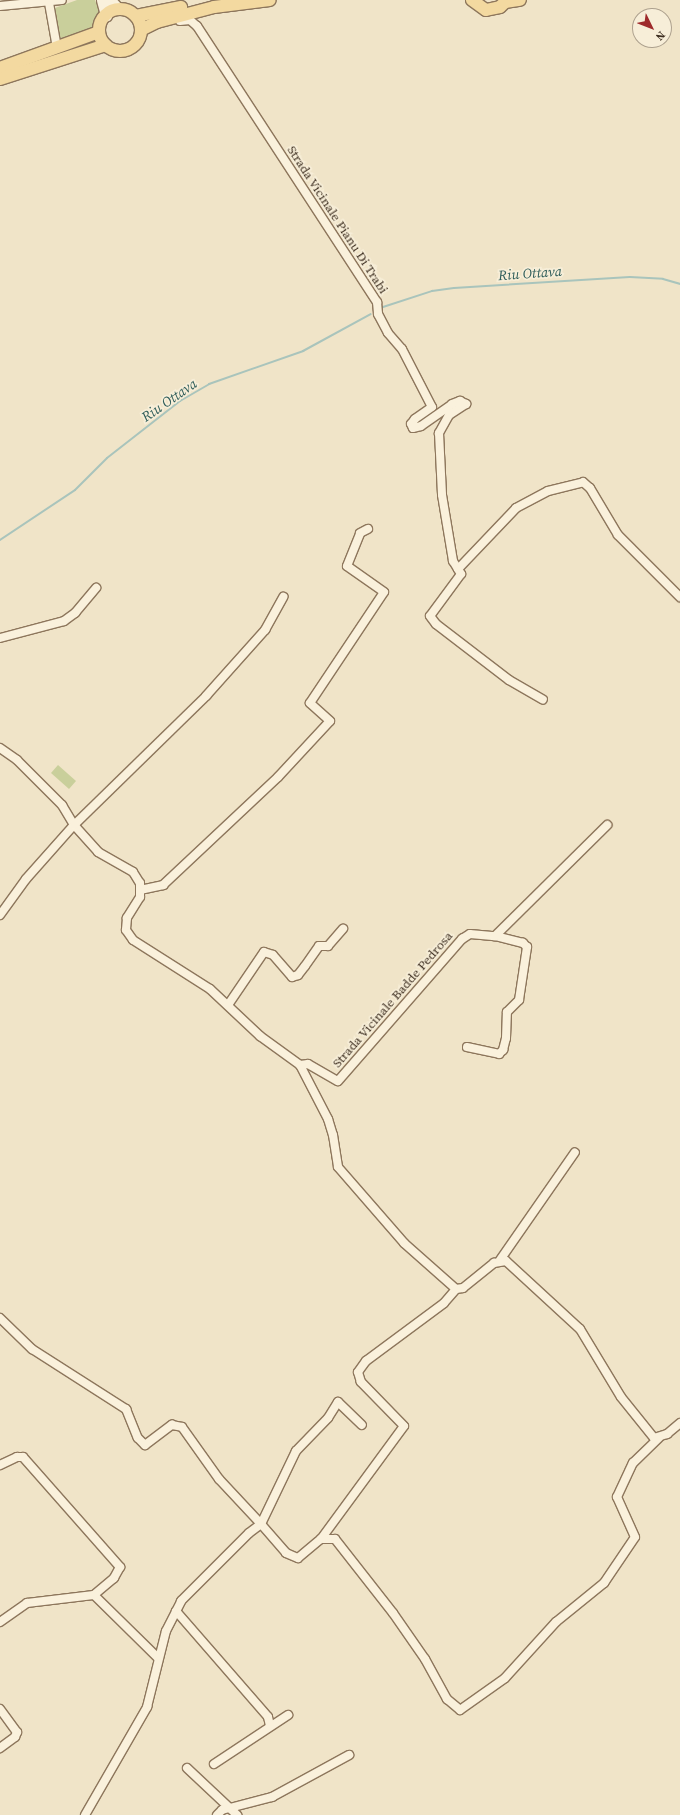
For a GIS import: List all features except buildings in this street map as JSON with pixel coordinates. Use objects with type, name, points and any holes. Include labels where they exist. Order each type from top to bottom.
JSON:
[{"type":"main road","points":[[136,16],[213,4],[270,0]]},
{"type":"main road","points":[[472,0],[486,10],[500,7],[506,1],[520,0]]},
{"type":"main road","points":[[141,30],[170,18],[213,4]]},
{"type":"main road","points":[[0,68],[99,32],[106,15],[114,5],[127,10],[136,16],[141,30],[138,42],[128,50],[116,51],[106,45],[99,32]]},
{"type":"main road","points":[[0,80],[106,45]]},
{"type":"street","points":[[0,6],[16,3],[49,3],[62,0]]},
{"type":"street","points":[[102,0],[106,15]]},
{"type":"street","points":[[49,3],[57,48]]},
{"type":"street","points":[[170,18],[178,21],[190,20],[197,26],[199,17],[208,14],[213,4]]},
{"type":"street","name":"Strada Vicinale Pianu Di Trabi","points":[[197,26],[377,302],[378,314],[388,333],[402,349],[432,407],[415,419],[411,424],[414,428],[421,426],[452,404],[460,401],[466,404],[449,415],[439,434],[442,495],[452,561],[458,569]]},
{"type":"street","points":[[543,700],[509,680],[436,624],[430,616],[461,574],[458,569],[516,508],[548,491],[583,482],[590,488],[618,535],[680,597]]},
{"type":"street","points":[[140,890],[163,885],[278,777],[330,721],[310,703],[384,592],[347,566],[360,533],[368,529]]},
{"type":"street","points":[[0,638],[64,621],[75,613],[96,588]]},
{"type":"street","points":[[0,915],[26,879],[74,825],[206,696],[265,630],[283,597]]},
{"type":"street","points":[[0,748],[17,760],[62,805],[74,825],[98,852],[134,872],[140,883],[140,897],[127,918],[126,930],[133,940],[210,989],[260,1036],[300,1065],[328,1119],[334,1135],[338,1167],[404,1243],[456,1290]]},
{"type":"street","points":[[495,936],[607,825]]},
{"type":"street","points":[[228,1005],[264,952],[273,956],[292,977],[298,975],[319,946],[328,946],[343,929]]},
{"type":"street","name":"Strada Vicinale Badde Pedrosa","points":[[300,1065],[308,1064],[338,1081],[462,939],[470,934],[495,936]]},
{"type":"street","points":[[467,1047],[499,1054],[503,1050],[506,1038],[507,1012],[519,1000],[528,947],[522,943],[495,936]]},
{"type":"street","points":[[0,1318],[32,1349],[126,1409],[138,1438],[145,1445],[172,1425],[182,1426],[219,1479],[286,1553],[298,1558],[321,1539],[404,1426],[361,1382],[358,1372],[366,1361],[444,1303],[456,1290],[463,1288],[500,1260],[575,1152]]},
{"type":"street","points":[[500,1260],[506,1261],[520,1272],[580,1329],[621,1398],[654,1438],[659,1438]]},
{"type":"street","points":[[84,1815],[147,1707],[158,1658],[181,1601],[261,1524],[296,1451],[328,1418],[338,1402],[362,1425]]},
{"type":"street","points":[[321,1539],[335,1539],[388,1607],[425,1659],[447,1699],[460,1710],[505,1678],[556,1622],[604,1582],[635,1537],[617,1497],[633,1463],[659,1438],[680,1423]]},
{"type":"street","points":[[0,1465],[17,1457],[23,1457],[120,1567],[114,1578],[94,1595],[28,1603],[0,1622]]},
{"type":"street","points":[[94,1595],[158,1658]]},
{"type":"street","points":[[176,1611],[268,1717],[270,1726]]},
{"type":"street","points":[[0,1709],[17,1732],[15,1737],[0,1748]]},
{"type":"street","points":[[214,1764],[288,1715]]},
{"type":"street","points":[[217,1815],[222,1810],[272,1797],[349,1754]]},
{"type":"street","points":[[187,1768],[237,1815]]},
{"type":"green space","points":[[77,0],[95,0],[100,14],[93,29],[61,41],[55,8]]},
{"type":"green space","points":[[58,765],[76,781],[69,789],[51,773]]},
{"type":"waterway","name":"Riu Ottava","points":[[383,307],[432,291],[454,288],[630,277],[663,279],[680,284]]},
{"type":"waterway","name":"Riu Ottava","points":[[0,540],[75,490],[107,458],[180,401],[209,384],[303,351],[371,314]]}]
